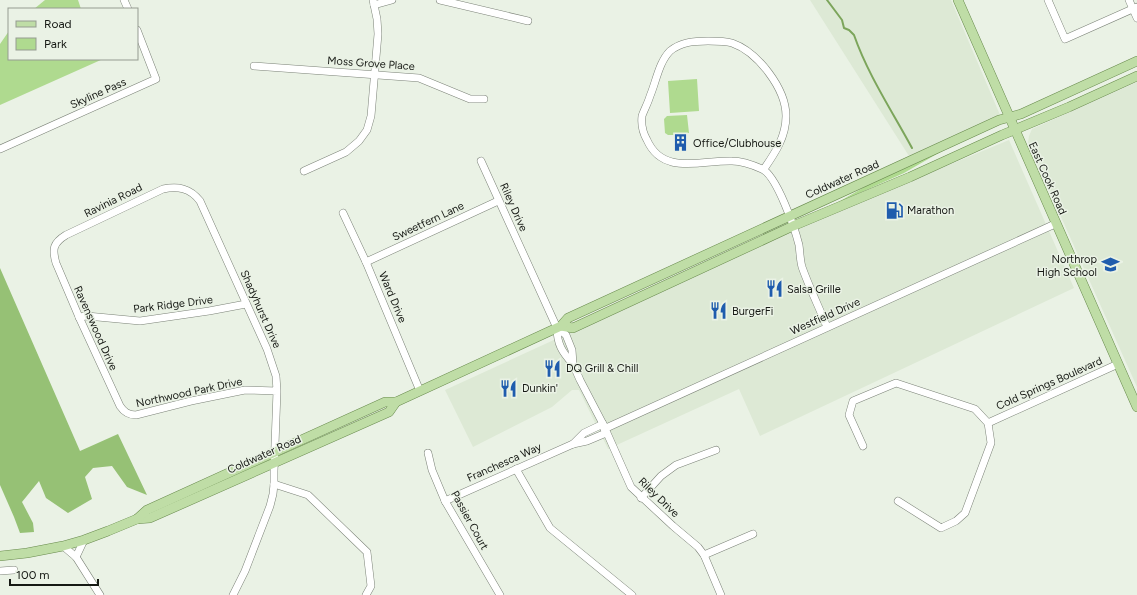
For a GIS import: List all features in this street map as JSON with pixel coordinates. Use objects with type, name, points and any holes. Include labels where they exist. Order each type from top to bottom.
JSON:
[{"type":"main road","name":"East Cook Road","points":[[958,0],[1010,117],[1055,224],[1137,407]]},
{"type":"main road","name":"Coldwater Road","points":[[137,519],[147,510],[385,402],[396,402],[559,327],[568,318],[983,127],[1021,114],[1137,61]]},
{"type":"main road","name":"Coldwater Road","points":[[559,327],[573,328],[793,226],[910,177],[1014,129],[1137,76]]},
{"type":"main road","name":"Coldwater Road","points":[[0,556],[27,553],[63,546],[84,540],[137,519],[150,518],[389,412],[396,402]]},
{"type":"street","points":[[304,171],[346,152],[359,141],[367,130],[371,116],[378,34],[378,19],[373,3],[392,0]]},
{"type":"street","points":[[440,0],[528,21]]},
{"type":"street","points":[[1048,0],[1065,39],[1135,8]]},
{"type":"street","points":[[1129,0],[1135,8],[1137,18]]},
{"type":"street","name":"Skyline Pass","points":[[1,149],[156,79],[138,33]]},
{"type":"street","points":[[764,170],[776,151],[783,136],[786,116],[784,100],[777,85],[753,55],[744,48],[731,42],[687,42],[669,52],[662,64],[642,116],[643,132],[654,153],[665,161],[677,164],[733,161],[764,170],[778,189],[789,216],[799,246],[801,265],[827,327]]},
{"type":"street","name":"Moss Grove Place","points":[[254,66],[419,78],[470,99],[484,99]]},
{"type":"street","name":"Riley Drive","points":[[481,161],[498,201],[559,327],[566,335],[572,350],[573,364],[631,487],[641,498],[698,547],[704,555],[721,595]]},
{"type":"street","name":"Ravinia Road","points":[[55,245],[57,240],[66,235],[151,194],[172,188],[185,189]]},
{"type":"street","name":"Shadyhurst Drive","points":[[185,189],[196,195],[200,201],[246,304],[268,349],[274,367],[277,391],[274,484],[270,506],[245,571],[233,595]]},
{"type":"street","name":"Sweetfern Lane","points":[[366,262],[498,201]]},
{"type":"street","name":"Ward Drive","points":[[342,212],[366,262],[420,391]]},
{"type":"street","name":"Westfield Drive","points":[[604,429],[1055,224]]},
{"type":"street","name":"Ravenswood Drive","points":[[55,245],[54,255],[56,263],[79,317],[120,406],[130,415]]},
{"type":"street","name":"Park Ridge Drive","points":[[79,317],[87,316],[140,321],[246,304]]},
{"type":"street","name":"Cold Springs Boulevard","points":[[988,423],[1048,394],[1118,364]]},
{"type":"street","name":"Cold Springs Boulevard","points":[[863,446],[849,415],[853,401],[896,383],[975,409],[988,423],[991,443],[965,513],[956,522],[941,528],[898,501]]},
{"type":"street","name":"Northwood Park Drive","points":[[130,415],[144,414],[191,401],[245,390],[277,391]]},
{"type":"street","name":"Franchesca Way","points":[[445,501],[573,444],[584,433],[604,429]]},
{"type":"street","points":[[641,498],[661,476],[676,465],[716,450]]},
{"type":"street","name":"Passier Court","points":[[428,453],[432,470],[445,501],[500,595]]},
{"type":"street","points":[[516,469],[550,528],[632,595]]},
{"type":"street","points":[[274,484],[308,495],[367,552],[371,586],[366,595]]},
{"type":"street","points":[[704,555],[753,534]]},
{"type":"street","points":[[76,557],[84,540]]},
{"type":"street","points":[[63,546],[76,557],[100,595]]},
{"type":"street","points":[[0,571],[14,570]]},
{"type":"shaded area","points":[[810,0],[951,0],[1000,115],[909,156]]},
{"type":"shaded area","name":"Northrop High School","points":[[1137,82],[1137,387],[1028,143],[1032,129]]},
{"type":"shaded area","points":[[1009,140],[1074,288],[760,436],[739,389],[608,449],[579,390],[572,390],[552,407],[473,447],[445,390],[802,226]]},
{"type":"green space","points":[[45,0],[78,0],[81,8],[35,8]]},
{"type":"green space","points":[[8,32],[8,60],[101,60],[0,105],[0,44]]},
{"type":"green space","points":[[697,79],[699,111],[670,113],[668,81]]},
{"type":"green space","points":[[687,115],[689,133],[680,134],[680,137],[674,138],[674,135],[668,135],[665,133],[664,119],[667,116]]},
{"type":"green space","points":[[949,147],[904,173],[835,204],[873,182]]},
{"type":"green space","points":[[0,268],[80,451],[118,434],[147,495],[127,487],[112,466],[93,468],[85,477],[92,499],[68,513],[46,498],[39,481],[22,502],[33,523],[34,532],[20,533],[0,485]]},
{"type":"waterway","points":[[827,0],[842,20],[844,28],[849,30],[854,35],[873,79],[912,148]]},
{"type":"place","name":"Office/Clubhouse","points":[[680,143]]},
{"type":"place","name":"Marathon","points":[[894,210]]},
{"type":"place","name":"Northrop High School","points":[[1110,265]]},
{"type":"place","name":"Salsa Grille","points":[[774,289]]},
{"type":"place","name":"BurgerFi","points":[[719,311]]},
{"type":"place","name":"DQ Grill & Chill","points":[[553,368]]},
{"type":"place","name":"Dunkin'","points":[[509,388]]}]
